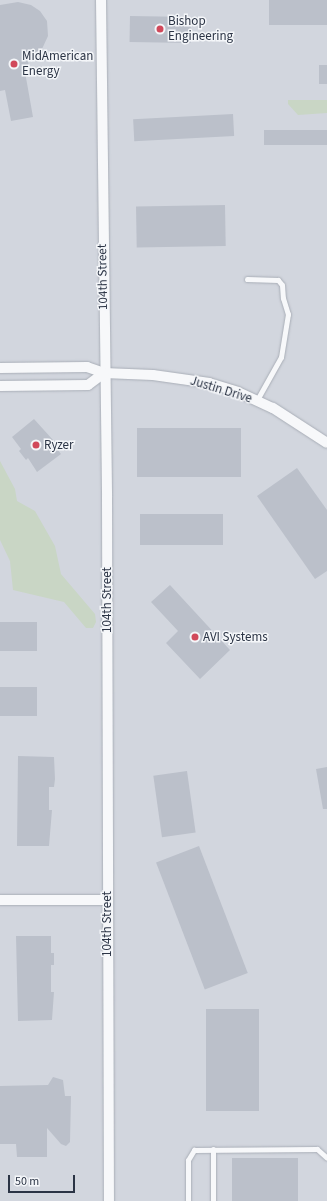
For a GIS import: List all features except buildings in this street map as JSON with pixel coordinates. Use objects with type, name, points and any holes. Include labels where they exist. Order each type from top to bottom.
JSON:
[{"type":"street","name":"104th Street","points":[[101,0],[104,374],[107,505],[106,900],[109,1201]]},
{"type":"street","name":"Justin Drive","points":[[0,368],[87,367],[104,374],[182,378],[209,383],[257,400],[300,424],[327,443]]},
{"type":"street","points":[[0,386],[88,385],[104,374]]},
{"type":"street","points":[[0,900],[106,900]]},
{"type":"lane","points":[[248,279],[278,280],[282,285],[283,298],[288,314],[281,357],[257,400]]},
{"type":"lane","points":[[214,1149],[214,1201]]},
{"type":"lane","points":[[188,1201],[190,1154],[194,1150],[317,1149],[327,1158]]},
{"type":"shaded area","points":[[0,0],[327,0],[327,1201],[0,1201]]},
{"type":"green space","points":[[288,100],[327,100],[327,113],[298,115],[288,104]]},
{"type":"green space","points":[[0,461],[15,489],[17,501],[35,511],[55,546],[61,574],[95,614],[96,622],[93,628],[86,628],[64,602],[13,590],[10,561],[0,540]]},
{"type":"place","name":"Bishop Engineering","points":[[160,29]]},
{"type":"place","name":"MidAmerican Energy","points":[[14,64]]},
{"type":"place","name":"Ryzer","points":[[36,445]]},
{"type":"place","name":"AVI Systems","points":[[195,637]]}]
